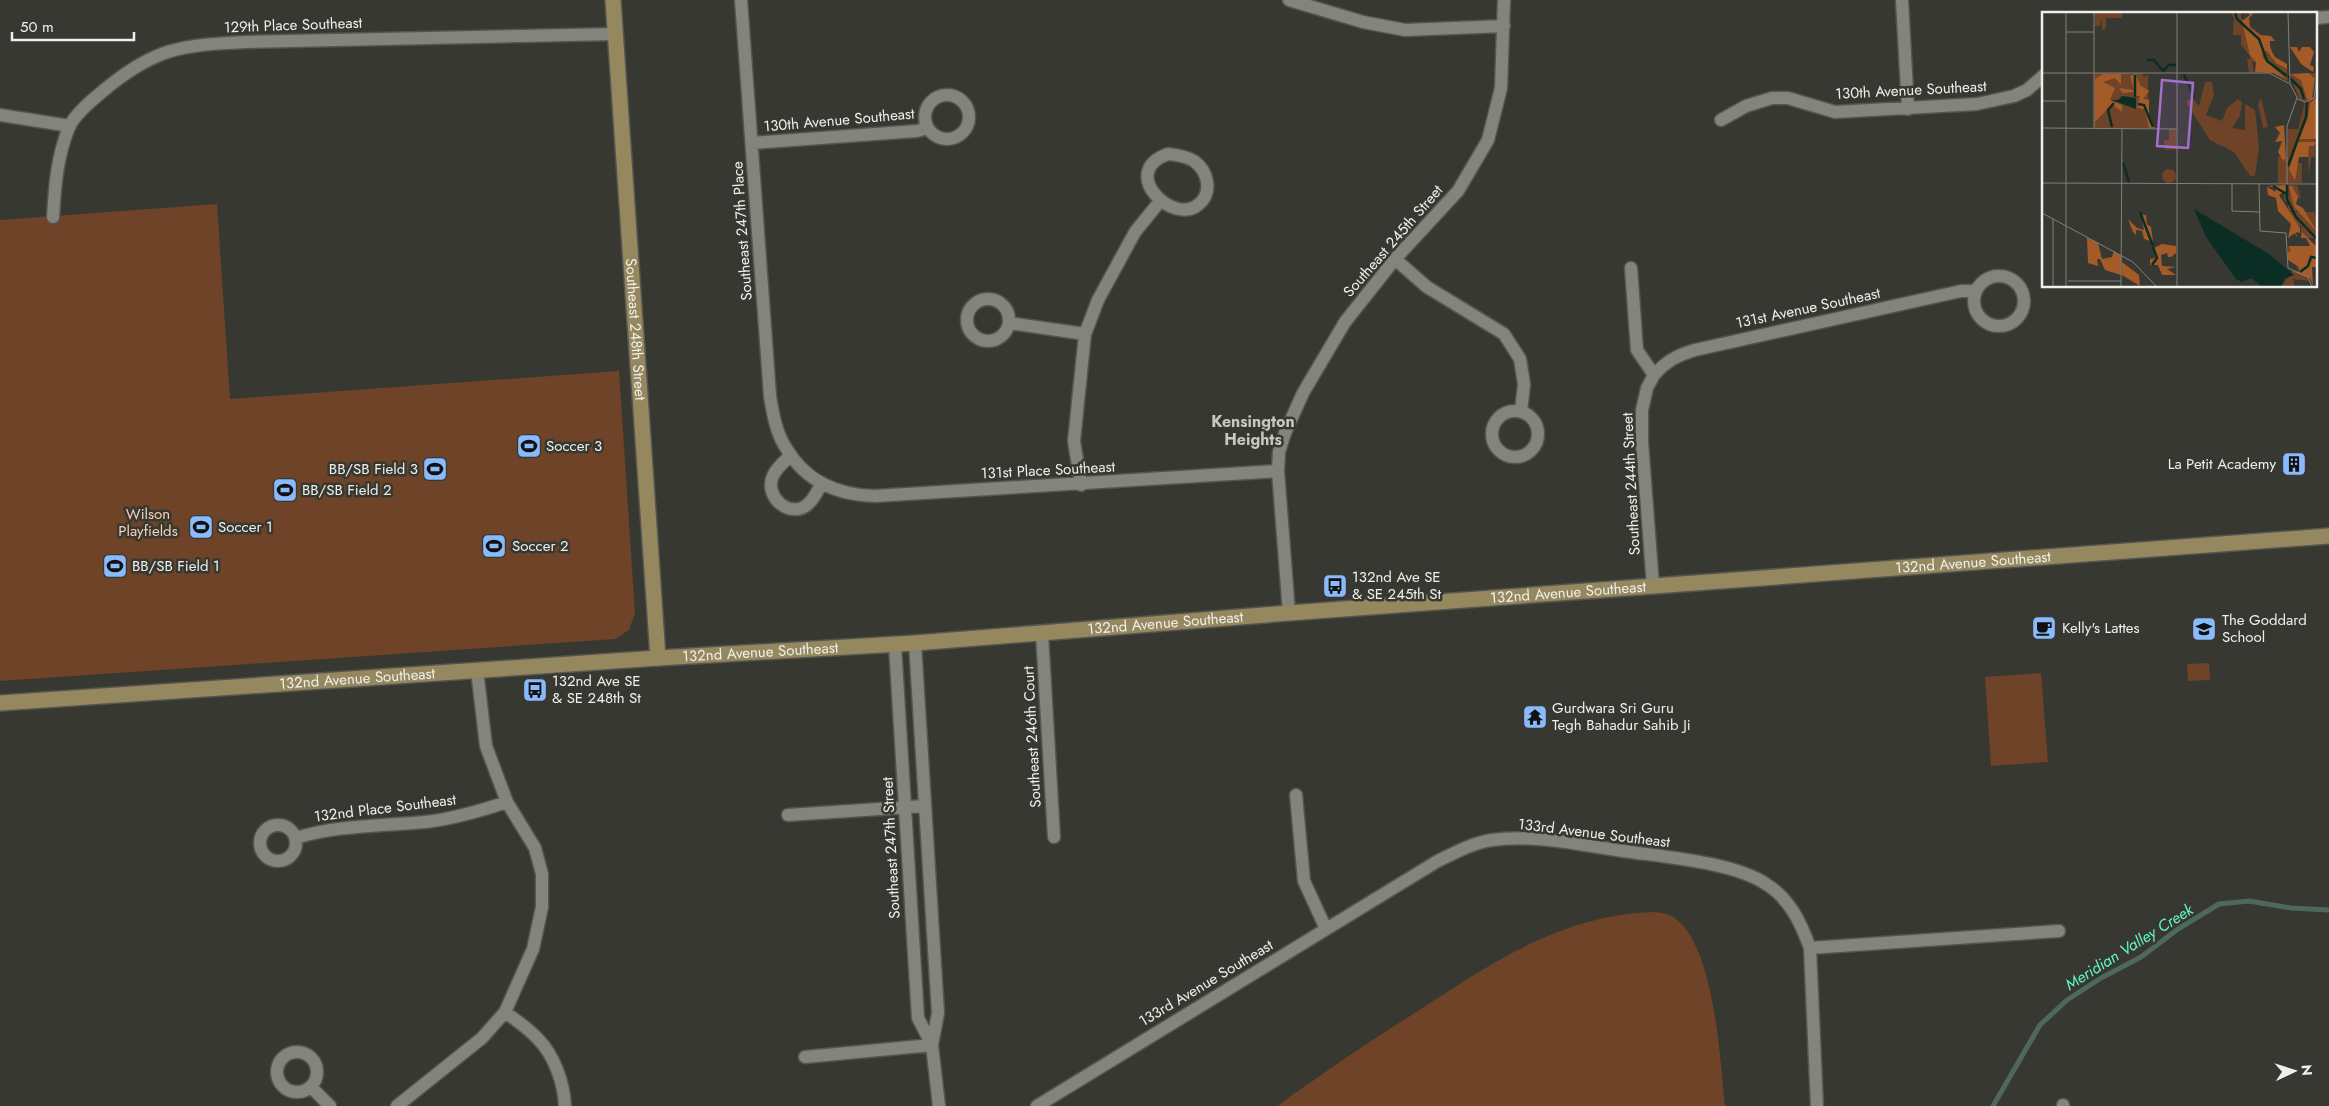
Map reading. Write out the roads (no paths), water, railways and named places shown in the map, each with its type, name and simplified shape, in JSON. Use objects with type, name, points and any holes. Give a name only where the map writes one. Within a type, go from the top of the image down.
[{"type":"main road","name":"Southeast 248th Street","points":[[613,0],[658,658]]},
{"type":"main road","name":"132nd Avenue Southeast","points":[[0,702],[658,658],[895,645],[1289,613],[2329,536]]},
{"type":"street","name":"Southeast 247th Place","points":[[741,0],[770,396],[776,425],[785,448],[802,468]]},
{"type":"street","points":[[1289,0],[1363,22],[1405,30],[1504,26]]},
{"type":"street","name":"Southeast 245th Street","points":[[1289,613],[1278,472],[1279,452],[1285,433],[1303,393],[1345,322],[1395,259],[1458,191],[1488,140],[1501,88],[1504,0]]},
{"type":"street","points":[[1902,0],[1908,109]]},
{"type":"street","points":[[2316,18],[2329,17]]},
{"type":"street","name":"129th Place Southeast","points":[[70,126],[94,98],[123,74],[150,58],[171,50],[209,44],[246,42],[615,34]]},
{"type":"street","name":"130th Avenue Southeast","points":[[1721,120],[1746,106],[1772,98],[1788,98],[1835,112],[1908,109],[1998,101],[2027,90],[2042,77]]},
{"type":"street","points":[[0,115],[70,126],[56,171],[53,217]]},
{"type":"street","name":"130th Avenue Southeast","points":[[752,143],[917,131],[928,128]]},
{"type":"street","points":[[1168,154],[1177,155],[1194,161],[1205,173],[1208,182],[1207,192],[1203,201],[1196,207],[1187,211],[1178,210],[1161,200],[1150,191],[1147,182],[1147,173],[1151,164],[1159,158],[1168,154]]},
{"type":"street","points":[[1081,484],[1074,441],[1085,334],[1098,300],[1126,249],[1136,232],[1161,200]]},
{"type":"street","points":[[1395,259],[1427,287],[1504,334],[1520,359],[1524,384],[1521,412]]},
{"type":"street","points":[[1631,268],[1638,350],[1654,374]]},
{"type":"street","name":"131st Avenue Southeast","points":[[1654,374],[1663,364],[1676,356],[1695,350],[1961,292],[1976,291]]},
{"type":"street","points":[[1009,323],[1085,334]]},
{"type":"street","name":"Southeast 244th Street","points":[[1653,586],[1642,442],[1642,410],[1647,388],[1654,374]]},
{"type":"street","points":[[791,455],[778,468],[771,482],[771,490],[779,504],[794,509],[802,508],[809,504],[822,483]]},
{"type":"street","name":"131st Place Southeast","points":[[802,468],[831,489],[852,495],[874,496],[1278,472]]},
{"type":"street","name":"Southeast 246th Court","points":[[1042,634],[1054,837]]},
{"type":"street","name":"Southeast 247th Street","points":[[915,643],[938,1013],[932,1045],[939,1106]]},
{"type":"street","name":"Southeast 247th Street","points":[[895,645],[918,1018],[932,1045]]},
{"type":"street","points":[[397,1106],[482,1038],[505,1012],[533,949],[542,907],[542,874],[535,848],[507,802],[486,746],[477,670]]},
{"type":"street","points":[[1296,795],[1304,881],[1326,929]]},
{"type":"street","name":"132nd Place Southeast","points":[[296,838],[317,831],[427,821],[464,815],[507,802]]},
{"type":"street","points":[[788,815],[925,806]]},
{"type":"street","name":"133rd Avenue Southeast","points":[[1037,1106],[1454,853],[1490,840],[1527,839],[1691,862],[1748,875],[1766,884],[1782,897],[1795,912],[1810,948]]},
{"type":"street","points":[[1817,1106],[1810,948],[2059,930]]},
{"type":"street","points":[[505,1012],[539,1039],[551,1056],[558,1073],[565,1106]]},
{"type":"street","points":[[805,1057],[932,1045]]},
{"type":"street","points":[[311,1087],[330,1106]]},
{"type":"waterway","name":"Meridian Valley Creek","points":[[1993,1106],[2040,1025],[2067,1000],[2101,978],[2141,957],[2178,929],[2219,904],[2249,901],[2291,908],[2329,910]]},
{"type":"place","name":"Soccer 3","points":[[529,446]]},
{"type":"place","name":"La Petit Academy","points":[[2294,464]]},
{"type":"place","name":"BB/SB Field 3","points":[[435,469]]},
{"type":"place","name":"BB/SB Field 2","points":[[285,490]]},
{"type":"place","name":"Soccer 1","points":[[201,527]]},
{"type":"place","name":"Soccer 2","points":[[494,546]]},
{"type":"place","name":"BB/SB Field 1","points":[[115,566]]},
{"type":"place","name":"132nd Ave SE & SE 245th St","points":[[1335,586]]},
{"type":"place","name":"Kelly's Lattes","points":[[2044,628]]},
{"type":"place","name":"The Goddard School","points":[[2204,629]]},
{"type":"place","name":"132nd Ave SE & SE 248th St","points":[[535,690]]},
{"type":"place","name":"Gurdwara Sri Guru Tegh Bahadur Sahib Ji","points":[[1535,717]]},
{"type":"district","name":"Kensington Heights","points":[[1253,430]]},
{"type":"park label","name":"Wilson Playfields","points":[[148,522]]}]
